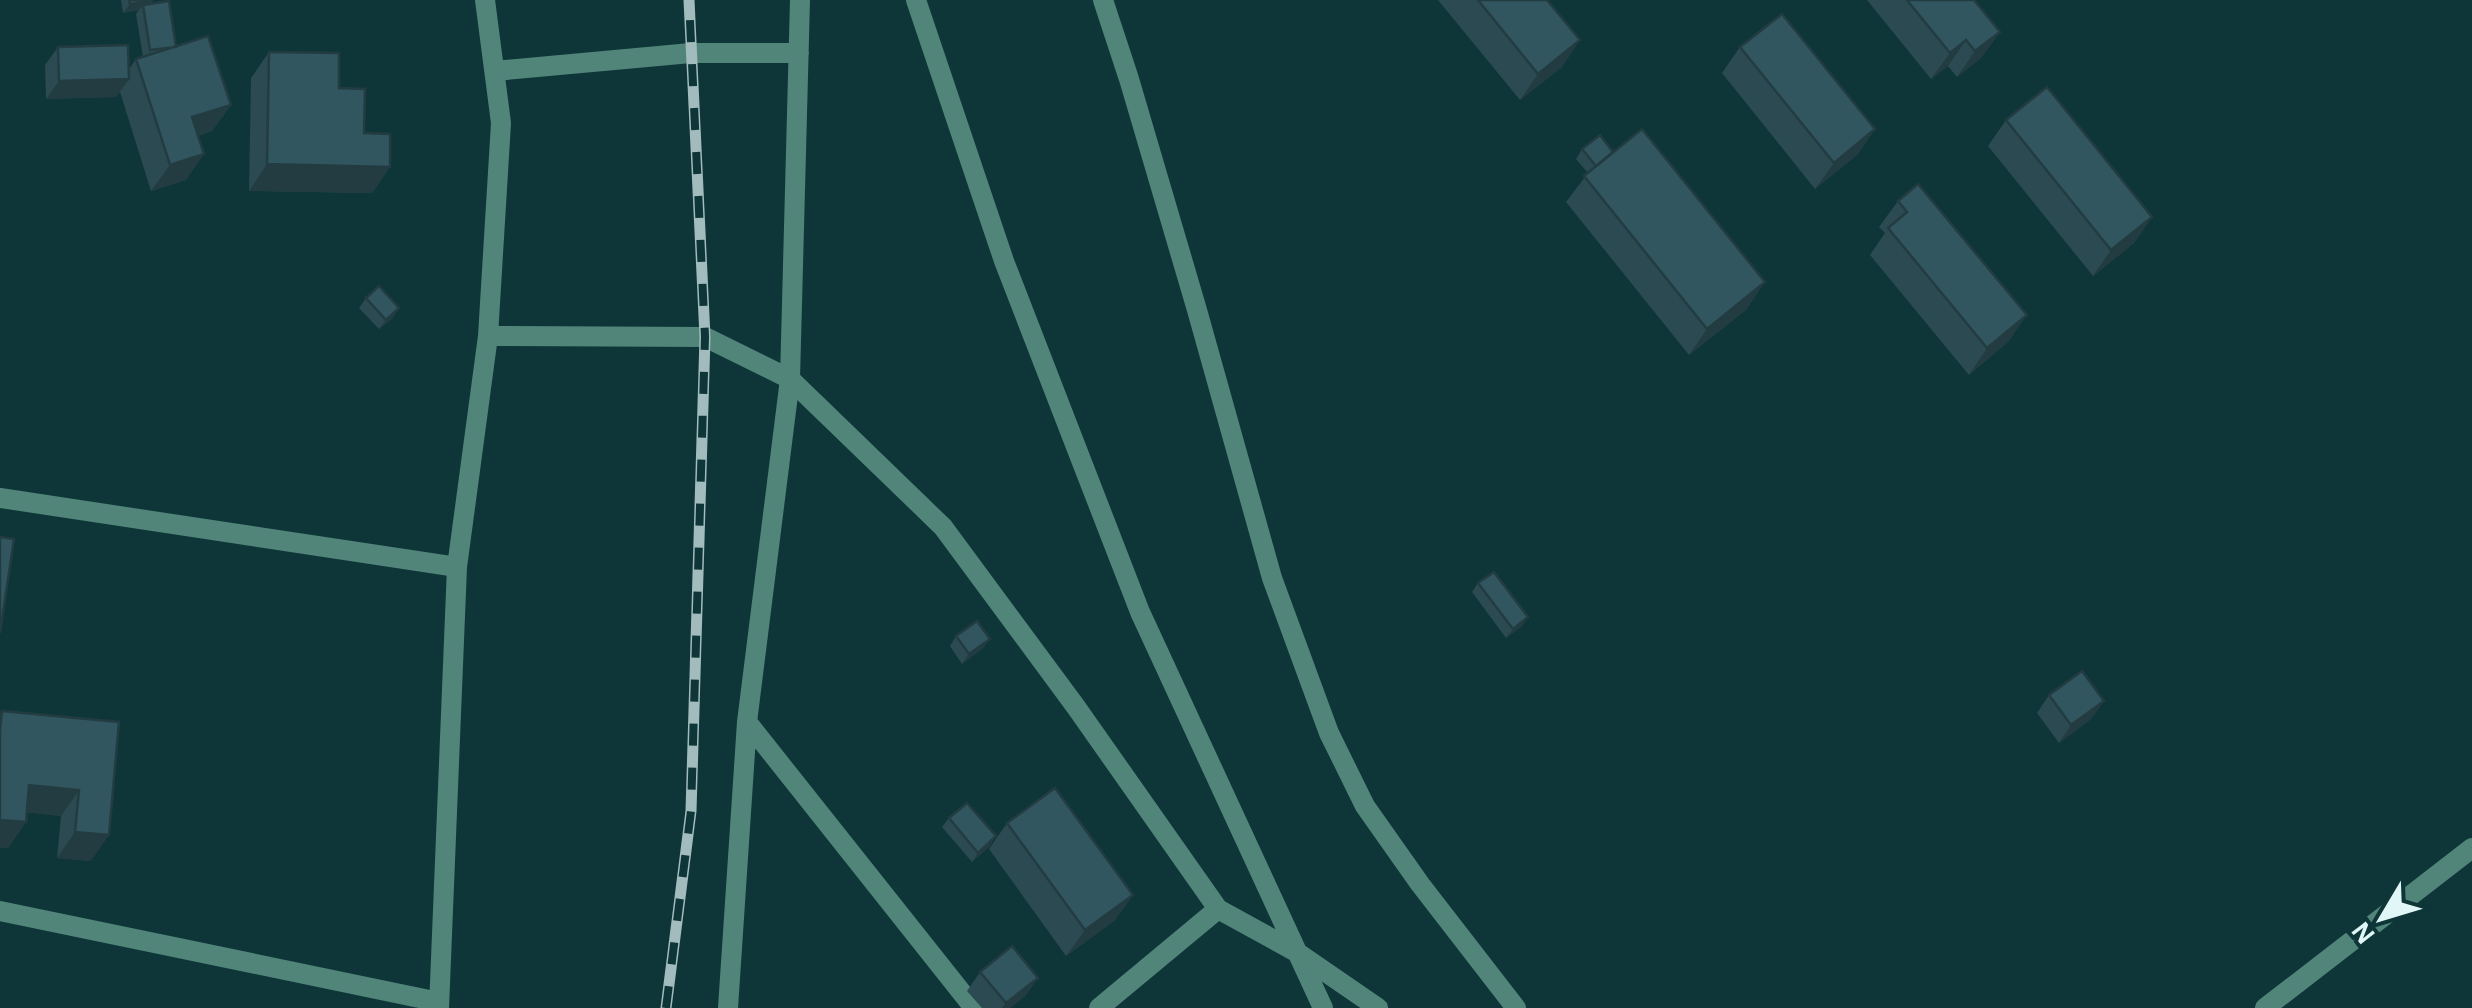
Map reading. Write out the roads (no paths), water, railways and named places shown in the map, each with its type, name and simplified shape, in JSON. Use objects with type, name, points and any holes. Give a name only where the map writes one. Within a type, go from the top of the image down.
[{"type":"street","points":[[0,912],[439,1005],[457,567],[488,336],[502,124],[486,0]]},
{"type":"street","points":[[728,1008],[747,722],[790,378],[800,0]]},
{"type":"street","points":[[916,0],[1004,261],[1140,612],[1323,1008]]},
{"type":"street","points":[[1103,0],[1197,310],[1272,578],[1329,733],[1365,806],[1516,1008]]},
{"type":"street","points":[[494,72],[691,52],[799,53]]},
{"type":"street","points":[[488,336],[705,338],[790,378],[942,527],[1218,909],[1298,953],[1378,1008]]},
{"type":"street","points":[[0,498],[457,567]]},
{"type":"street","points":[[747,722],[974,1008]]},
{"type":"street","points":[[2265,1008],[2472,848]]},
{"type":"street","points":[[1099,1008],[1218,909]]},
{"type":"railway","points":[[666,1008],[691,811],[705,337],[689,0]]}]
